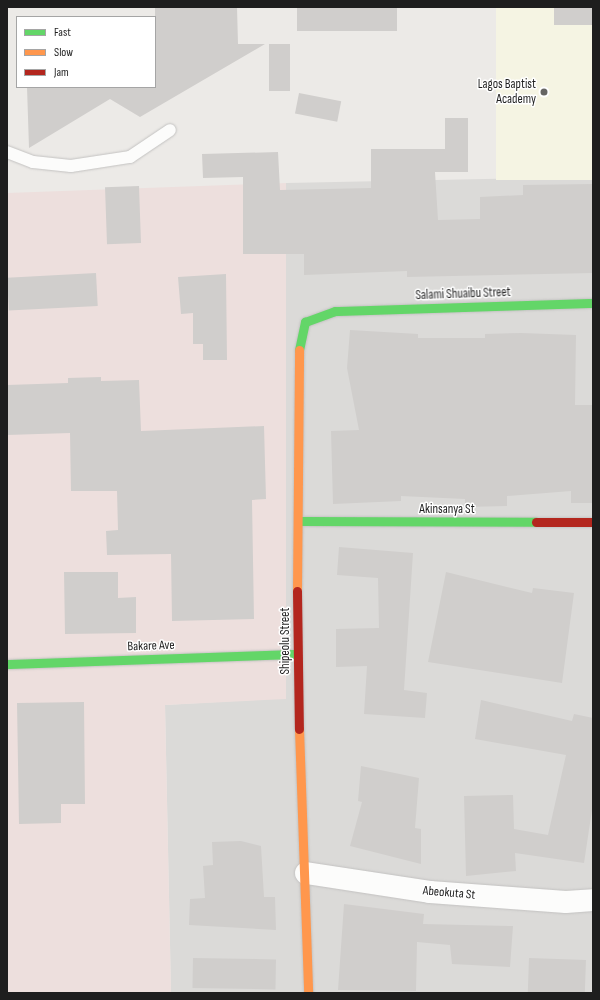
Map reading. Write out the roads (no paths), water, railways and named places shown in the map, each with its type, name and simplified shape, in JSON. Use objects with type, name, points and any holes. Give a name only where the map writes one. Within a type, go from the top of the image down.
[{"type":"street","name":"Salami Shuaibu Street","points":[[335,311],[593,303]]},
{"type":"street","name":"Shipeolu Street","points":[[308,993],[306,873],[296,654],[300,521],[299,349],[305,322],[335,311]]},
{"type":"street","name":"Akinsanya St","points":[[300,521],[593,522]]},
{"type":"street","name":"Bakare Ave","points":[[7,664],[296,654]]},
{"type":"street","name":"Abeokuta St","points":[[306,873],[430,892],[566,902],[593,900]]},
{"type":"lane","points":[[7,152],[33,162],[71,166],[130,157],[170,130]]},
{"type":"place","name":"Lagos Baptist Academy","points":[[544,92]]}]
